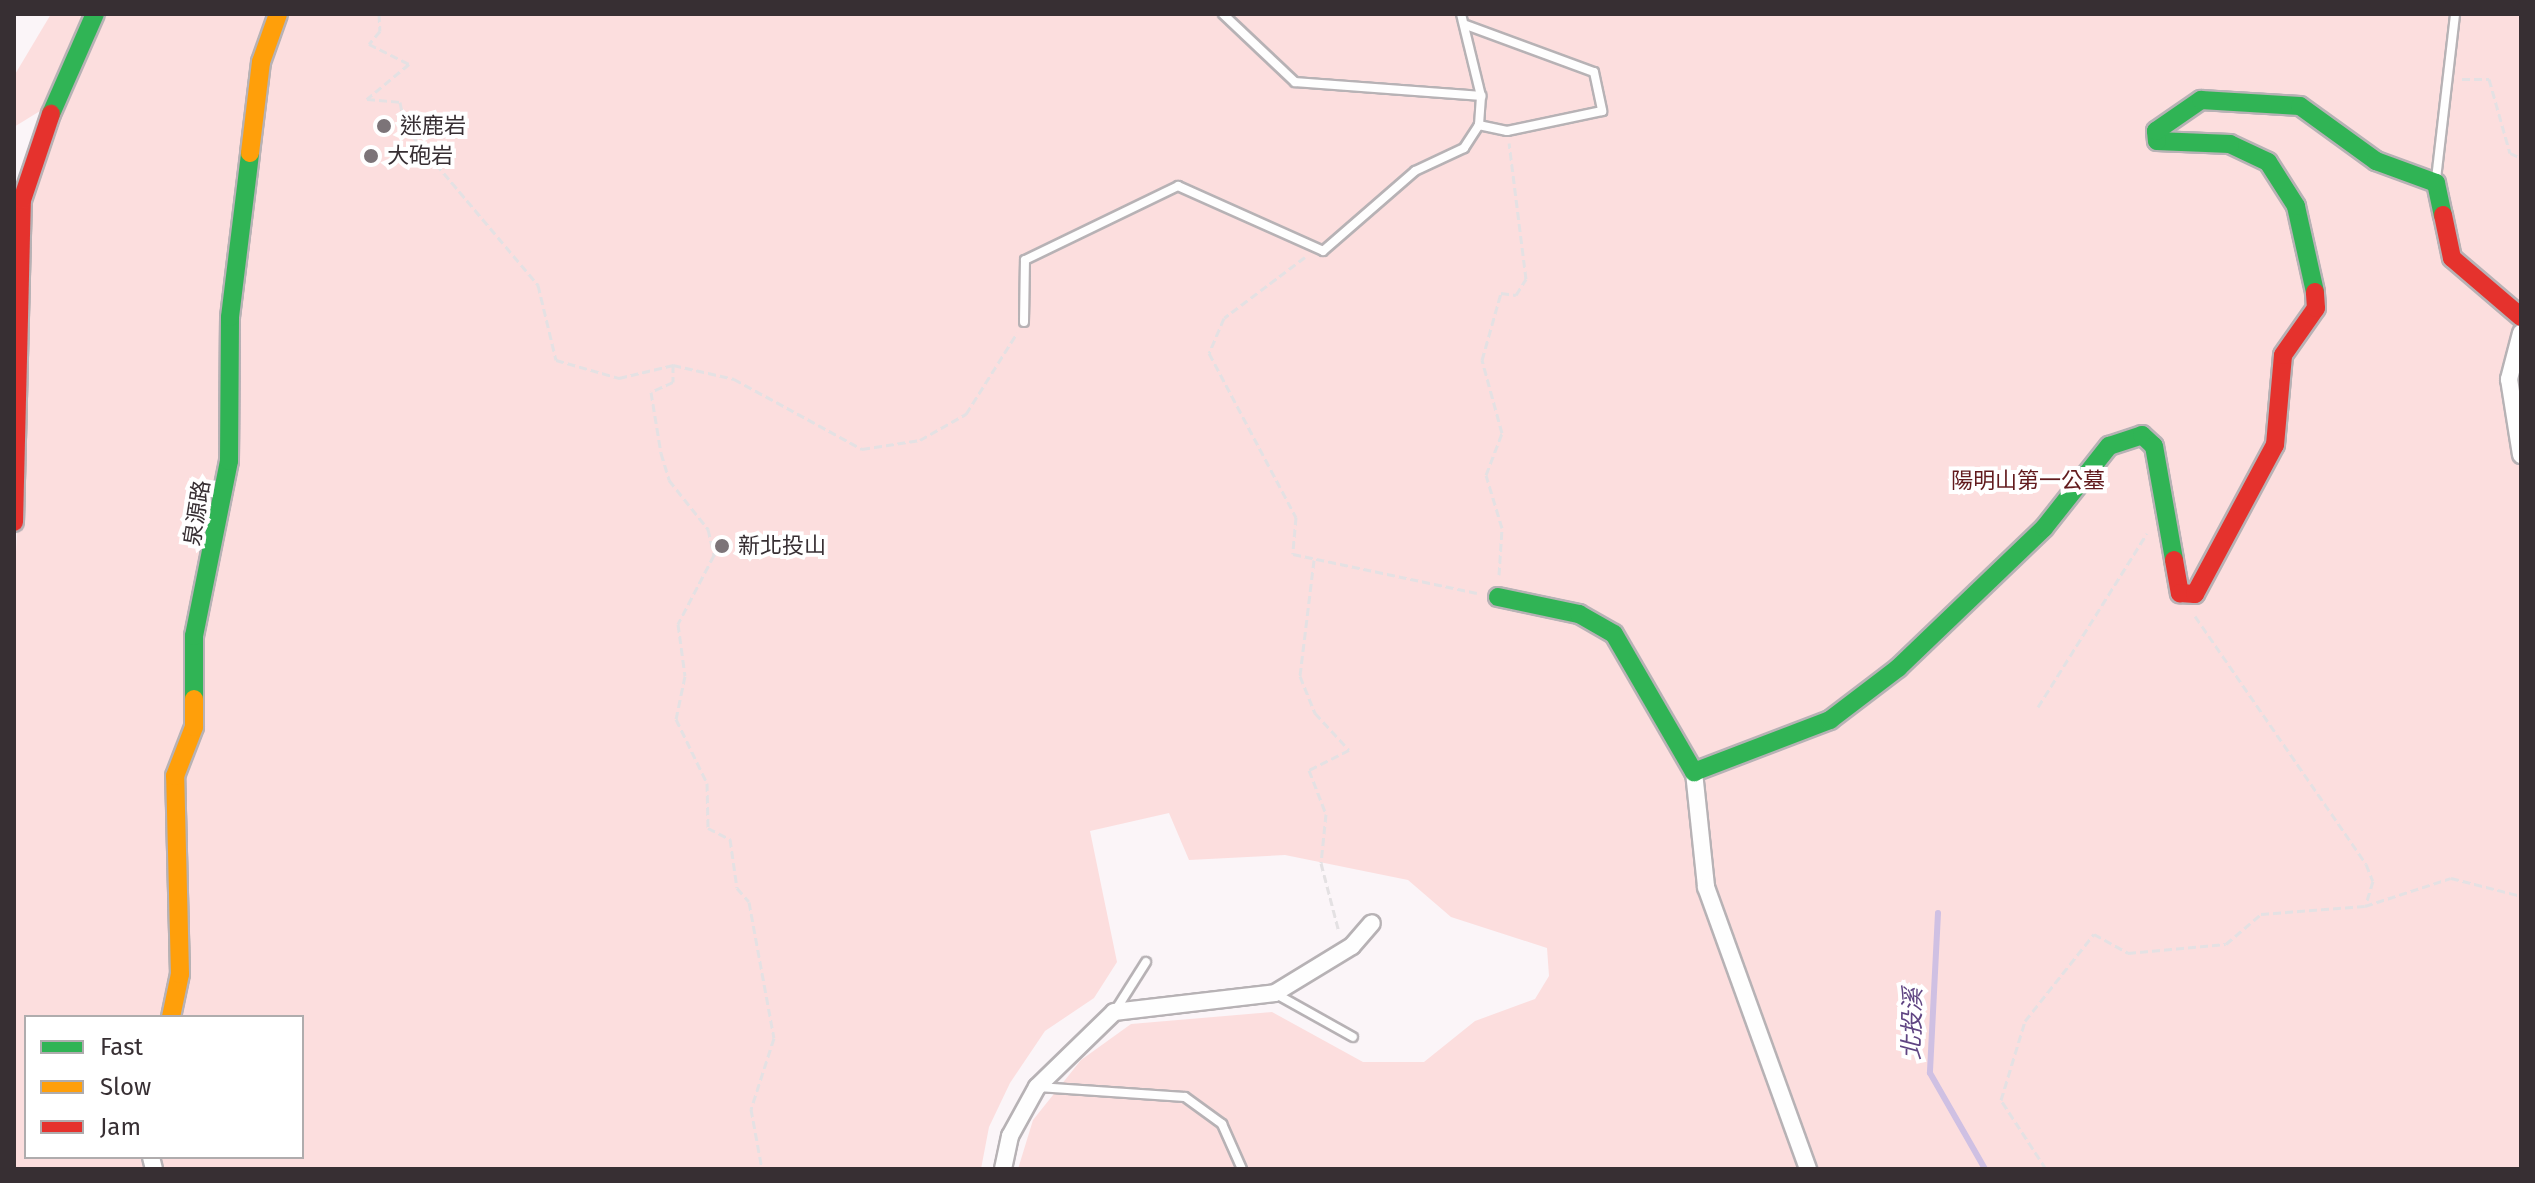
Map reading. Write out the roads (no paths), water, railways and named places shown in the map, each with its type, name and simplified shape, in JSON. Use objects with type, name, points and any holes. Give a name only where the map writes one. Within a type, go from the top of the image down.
[{"type":"street","points":[[14,522],[18,257],[22,200],[42,133],[95,14]]},
{"type":"street","name":"泉源路","points":[[171,1015],[180,974],[175,776],[194,727],[194,636],[229,461],[230,317],[261,62],[278,14]]},
{"type":"street","points":[[1694,772],[1830,720],[1938,635],[2044,528],[2109,446],[2142,435],[2154,446],[2180,593],[2195,594],[2275,445],[2283,355],[2316,308],[2316,284],[2296,206],[2268,162],[2230,144],[2165,146],[2156,131],[2201,100],[2300,106],[2376,161],[2436,183],[2452,258],[2521,317]]},
{"type":"street","points":[[2521,333],[2509,379],[2521,455]]},
{"type":"street","points":[[1498,597],[1579,614],[1614,634],[1694,772],[1706,887],[1808,1169]]},
{"type":"street","points":[[1003,1169],[1010,1136],[1037,1087],[1114,1012],[1275,993],[1342,952],[1372,923]]},
{"type":"lane","points":[[1223,14],[1295,82],[1481,96]]},
{"type":"lane","points":[[1024,322],[1025,260],[1178,186],[1312,249],[1323,251],[1415,171],[1447,161],[1479,125],[1481,96],[1461,14]]},
{"type":"lane","points":[[2436,183],[2455,14]]},
{"type":"lane","points":[[1466,25],[1594,72],[1602,111],[1507,131],[1479,125]]},
{"type":"lane","points":[[1114,1012],[1146,962]]},
{"type":"lane","points":[[1275,993],[1353,1037]]},
{"type":"lane","points":[[1037,1087],[1185,1097],[1222,1124],[1242,1169]]},
{"type":"waterway","name":"北投溪","points":[[1938,913],[1930,1073],[1985,1169]]},
{"type":"place","name":"迷鹿岩","points":[[384,126]]},
{"type":"place","name":"大砲岩","points":[[371,156]]},
{"type":"place","name":"新北投山","points":[[722,546]]},
{"type":"park label","name":"陽明山第一公墓","points":[[2028,481]]}]
